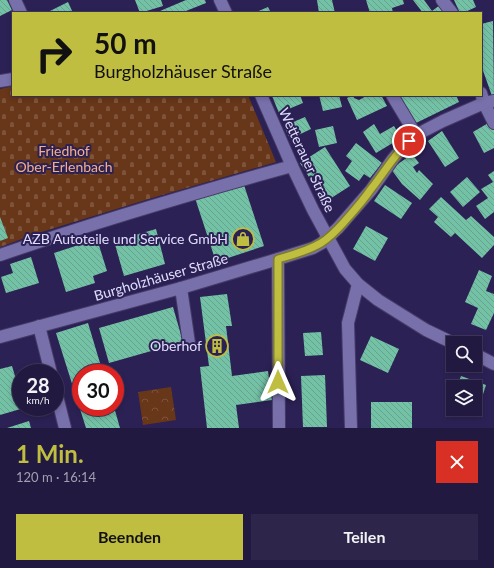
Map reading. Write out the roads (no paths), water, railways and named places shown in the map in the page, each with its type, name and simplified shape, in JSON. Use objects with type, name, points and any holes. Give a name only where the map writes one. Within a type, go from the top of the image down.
[{"type":"street","points":[[15,0],[21,12]]},
{"type":"street","points":[[220,0],[226,12]]},
{"type":"street","points":[[442,0],[451,12]]},
{"type":"street","points":[[0,81],[12,79]]},
{"type":"street","name":"Wetterauer Straße","points":[[261,96],[313,210],[345,269],[358,284],[378,300],[426,330],[446,340]]},
{"type":"street","points":[[393,96],[416,135]]},
{"type":"street","points":[[486,99],[494,122]]},
{"type":"street","name":"Burgholzhäuser Straße","points":[[0,337],[181,288],[313,248],[338,228],[371,190],[403,147],[416,135],[486,99]]},
{"type":"street","points":[[0,255],[195,193],[292,166]]},
{"type":"street","points":[[278,259],[279,428]]},
{"type":"street","points":[[351,428],[348,323],[358,284]]},
{"type":"street","points":[[181,288],[189,343]]},
{"type":"street","points":[[39,326],[49,364]]},
{"type":"street","points":[[482,358],[494,364]]},
{"type":"street","points":[[62,416],[65,428]]},
{"type":"place","name":"AZB Autoteile und Service GmbH","points":[[243,239]]},
{"type":"place","name":"Oberhof","points":[[217,346]]},
{"type":"park label","name":"Friedhof Ober-Erlenbach","points":[[64,160]]}]
